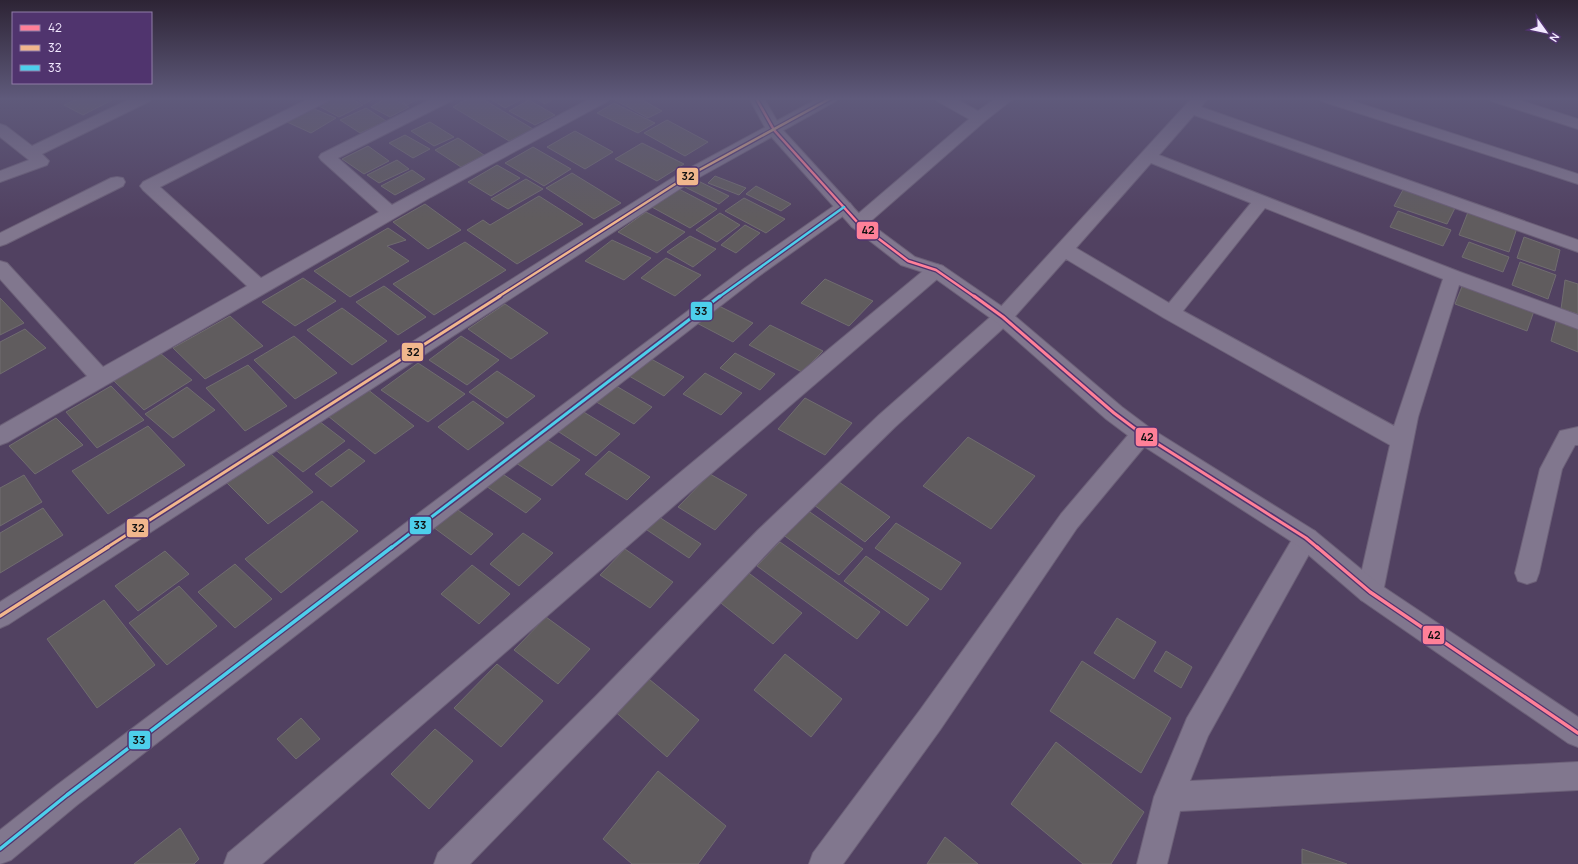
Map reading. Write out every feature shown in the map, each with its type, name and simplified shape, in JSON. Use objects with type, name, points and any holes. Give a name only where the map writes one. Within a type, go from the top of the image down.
[{"type":"street","points":[[0,177],[41,161],[11,138]]},
{"type":"street","points":[[30,153],[61,138]]},
{"type":"street","points":[[243,138],[149,186],[260,288]]},
{"type":"street","points":[[365,138],[327,157],[391,213]]},
{"type":"street","points":[[0,436],[391,213],[529,138]]},
{"type":"street","points":[[0,616],[683,179],[759,138]]},
{"type":"street","points":[[782,138],[851,215],[908,261],[936,270],[1003,317],[1114,413],[1142,434],[1306,538],[1370,592],[1578,733]]},
{"type":"street","points":[[0,849],[67,795],[752,272],[851,215],[953,138]]},
{"type":"street","points":[[449,864],[605,706],[767,536],[887,421],[1003,317],[1164,138]]},
{"type":"street","points":[[1288,138],[1578,246]]},
{"type":"street","points":[[1453,138],[1578,178]]},
{"type":"street","points":[[1148,156],[1453,276],[1578,322]]},
{"type":"street","points":[[0,240],[117,182]]},
{"type":"street","points":[[1171,313],[1262,201]]},
{"type":"street","points":[[1064,249],[1171,313],[1402,441]]},
{"type":"street","points":[[0,267],[101,378]]},
{"type":"street","points":[[239,864],[678,488],[936,270]]},
{"type":"street","points":[[1370,592],[1407,417],[1453,276]]},
{"type":"street","points":[[824,864],[930,720],[1069,521],[1142,434]]},
{"type":"street","points":[[1527,573],[1551,469],[1568,438],[1578,436]]},
{"type":"street","points":[[1152,864],[1169,797],[1197,728],[1306,538]]},
{"type":"street","points":[[1169,797],[1578,776]]},
{"type":"building","points":[[398,138],[411,138],[430,149],[413,158],[389,143]]},
{"type":"building","points":[[422,138],[451,138],[434,146]]},
{"type":"building","points":[[458,138],[484,155],[461,167],[435,150]]},
{"type":"building","points":[[505,138],[514,138],[509,141]]},
{"type":"building","points":[[562,138],[588,138],[613,152],[585,169],[547,147]]},
{"type":"building","points":[[653,138],[701,138],[708,142],[685,156]]},
{"type":"building","points":[[642,143],[684,164],[657,181],[615,159]]},
{"type":"building","points":[[368,146],[389,161],[364,174],[342,159]]},
{"type":"building","points":[[533,147],[571,169],[544,186],[505,163]]},
{"type":"building","points":[[397,160],[409,169],[379,183],[367,175]]},
{"type":"building","points":[[497,165],[520,178],[491,196],[468,182]]},
{"type":"building","points":[[412,170],[425,179],[395,195],[381,186]]},
{"type":"building","points":[[572,173],[621,203],[594,219],[546,188]]},
{"type":"building","points":[[715,176],[746,188],[739,195],[708,183]]},
{"type":"building","points":[[692,178],[729,196],[719,204],[681,185]]},
{"type":"building","points":[[526,179],[543,189],[508,209],[491,199]]},
{"type":"building","points":[[756,186],[791,204],[781,211],[746,194]]},
{"type":"building","points":[[677,188],[717,209],[690,228],[650,206]]},
{"type":"building","points":[[1404,188],[1456,206],[1447,224],[1394,206]]},
{"type":"building","points":[[539,196],[583,224],[517,264],[467,230],[483,220],[490,225]]},
{"type":"building","points":[[744,198],[785,219],[766,233],[725,211]]},
{"type":"building","points":[[425,204],[461,230],[428,249],[393,222]]},
{"type":"building","points":[[1398,211],[1451,230],[1443,246],[1390,227]]},
{"type":"building","points":[[646,212],[685,232],[657,253],[618,232]]},
{"type":"building","points":[[1468,212],[1517,228],[1509,252],[1459,235]]},
{"type":"building","points":[[720,213],[740,225],[717,242],[696,230]]},
{"type":"building","points":[[745,225],[760,233],[736,253],[721,245]]},
{"type":"building","points":[[388,228],[406,240],[387,246],[409,261],[350,297],[314,271]]},
{"type":"building","points":[[690,236],[716,249],[693,267],[667,252]]},
{"type":"building","points":[[1524,237],[1560,250],[1555,271],[1517,258]]},
{"type":"building","points":[[612,240],[651,258],[624,280],[585,261]]},
{"type":"building","points":[[465,242],[506,270],[434,315],[393,284]]},
{"type":"building","points":[[1469,242],[1509,257],[1503,272],[1462,257]]},
{"type":"building","points":[[666,258],[701,275],[675,296],[641,278]]},
{"type":"building","points":[[1520,262],[1556,275],[1548,299],[1512,285]]},
{"type":"building","points":[[303,278],[336,301],[295,326],[262,302]]},
{"type":"building","points":[[825,279],[873,301],[849,326],[801,303]]},
{"type":"building","points":[[1465,279],[1536,305],[1527,331],[1455,304]]},
{"type":"building","points":[[1565,280],[1578,284],[1578,314],[1561,309]]},
{"type":"building","points":[[384,286],[426,317],[398,335],[356,302]]},
{"type":"building","points":[[0,298],[24,323],[0,335]]},
{"type":"building","points":[[711,302],[753,323],[733,342],[691,320]]},
{"type":"building","points":[[505,304],[548,333],[511,359],[468,329]]},
{"type":"building","points":[[342,308],[387,341],[352,365],[307,330]]},
{"type":"building","points":[[230,316],[263,346],[205,379],[173,348]]},
{"type":"building","points":[[1557,318],[1578,325],[1578,352],[1551,341]]},
{"type":"building","points":[[770,325],[823,351],[802,372],[749,345]]},
{"type":"building","points":[[25,329],[46,348],[0,374],[0,342]]},
{"type":"building","points":[[294,336],[337,373],[295,399],[254,360]]},
{"type":"building","points":[[461,336],[499,360],[467,385],[429,360]]},
{"type":"building","points":[[160,353],[192,380],[144,410],[113,380]]},
{"type":"building","points":[[735,353],[775,374],[760,390],[720,368]]},
{"type":"building","points":[[642,354],[684,377],[664,396],[622,372]]},
{"type":"building","points":[[418,363],[465,394],[428,422],[381,390]]},
{"type":"building","points":[[248,365],[287,406],[245,431],[206,388]]},
{"type":"building","points":[[497,371],[535,396],[507,418],[469,392]]},
{"type":"building","points":[[705,373],[742,393],[721,415],[683,394]]},
{"type":"building","points":[[611,383],[652,407],[634,424],[593,400]]},
{"type":"building","points":[[111,386],[144,420],[97,448],[66,412]]},
{"type":"building","points":[[187,387],[215,410],[173,438],[145,414]]},
{"type":"building","points":[[367,389],[414,426],[375,454],[328,416]]},
{"type":"building","points":[[805,398],[852,423],[825,455],[778,429]]},
{"type":"building","points":[[473,401],[504,423],[468,450],[438,427]]},
{"type":"building","points":[[582,411],[620,434],[596,456],[559,432]]},
{"type":"building","points":[[56,418],[83,445],[35,474],[9,446]]},
{"type":"building","points":[[315,418],[345,441],[303,472],[273,448]]},
{"type":"building","points":[[148,426],[185,465],[108,514],[72,471]]},
{"type":"building","points":[[968,437],[1035,476],[991,529],[923,486]]},
{"type":"building","points":[[544,438],[580,460],[552,486],[516,463]]},
{"type":"building","points":[[349,449],[365,461],[331,487],[315,474]]},
{"type":"building","points":[[609,451],[650,477],[627,500],[585,474]]},
{"type":"building","points":[[271,454],[313,492],[268,524],[227,483]]},
{"type":"building","points":[[498,471],[541,499],[526,513],[483,484]]},
{"type":"building","points":[[710,474],[747,495],[715,530],[678,507]]},
{"type":"building","points":[[24,475],[42,502],[0,526],[0,488]]},
{"type":"building","points":[[839,482],[890,517],[865,542],[814,505]]},
{"type":"building","points":[[322,501],[358,531],[281,593],[245,559]]},
{"type":"building","points":[[43,508],[63,535],[0,573],[0,533]]},
{"type":"building","points":[[455,508],[493,534],[471,555],[433,527]]},
{"type":"building","points":[[807,510],[863,549],[839,575],[782,534]]},
{"type":"building","points":[[659,517],[701,544],[689,558],[647,530]]},
{"type":"building","points":[[896,523],[961,563],[941,590],[875,548]]},
{"type":"building","points":[[523,533],[553,553],[519,586],[490,564]]},
{"type":"building","points":[[780,542],[880,612],[857,639],[757,566]]},
{"type":"building","points":[[625,549],[673,582],[650,608],[600,575]]},
{"type":"building","points":[[165,551],[189,574],[138,611],[115,586]]},
{"type":"building","points":[[866,556],[929,599],[907,626],[844,581]]},
{"type":"building","points":[[235,564],[272,599],[235,628],[198,592]]},
{"type":"building","points":[[472,565],[510,594],[479,624],[441,594]]},
{"type":"building","points":[[746,571],[802,613],[773,644],[717,600]]},
{"type":"building","points":[[179,586],[217,626],[167,665],[129,623]]},
{"type":"building","points":[[104,600],[155,665],[97,708],[47,639]]},
{"type":"building","points":[[546,617],[590,649],[558,684],[514,650]]},
{"type":"building","points":[[1117,618],[1156,642],[1134,679],[1094,653]]},
{"type":"building","points":[[1166,651],[1192,667],[1181,688],[1154,671]]},
{"type":"building","points":[[785,654],[842,699],[811,737],[754,690]]},
{"type":"building","points":[[1082,661],[1171,718],[1141,773],[1050,711]]},
{"type":"building","points":[[497,664],[543,701],[501,747],[454,708]]},
{"type":"building","points":[[644,675],[699,720],[667,757],[612,709]]},
{"type":"building","points":[[301,718],[320,739],[296,759],[277,739]]},
{"type":"building","points":[[435,729],[473,761],[429,809],[391,774]]},
{"type":"building","points":[[1056,742],[1144,812],[1111,864],[1083,864],[1011,804]]},
{"type":"building","points":[[658,771],[726,826],[698,864],[632,864],[603,839]]},
{"type":"building","points":[[180,828],[199,859],[194,864],[134,864]]},
{"type":"building","points":[[945,837],[978,864],[927,864]]},
{"type":"building","points":[[1302,849],[1347,864],[1302,864]]},
{"type":"transit line","name":"32","points":[[0,616],[683,179],[757,138]]},
{"type":"transit line","name":"42","points":[[781,138],[858,223],[908,261],[936,270],[1003,317],[1114,413],[1142,434],[1306,538],[1370,592],[1578,733]]},
{"type":"transit line","name":"33","points":[[0,849],[67,795],[752,272],[844,207]]}]
